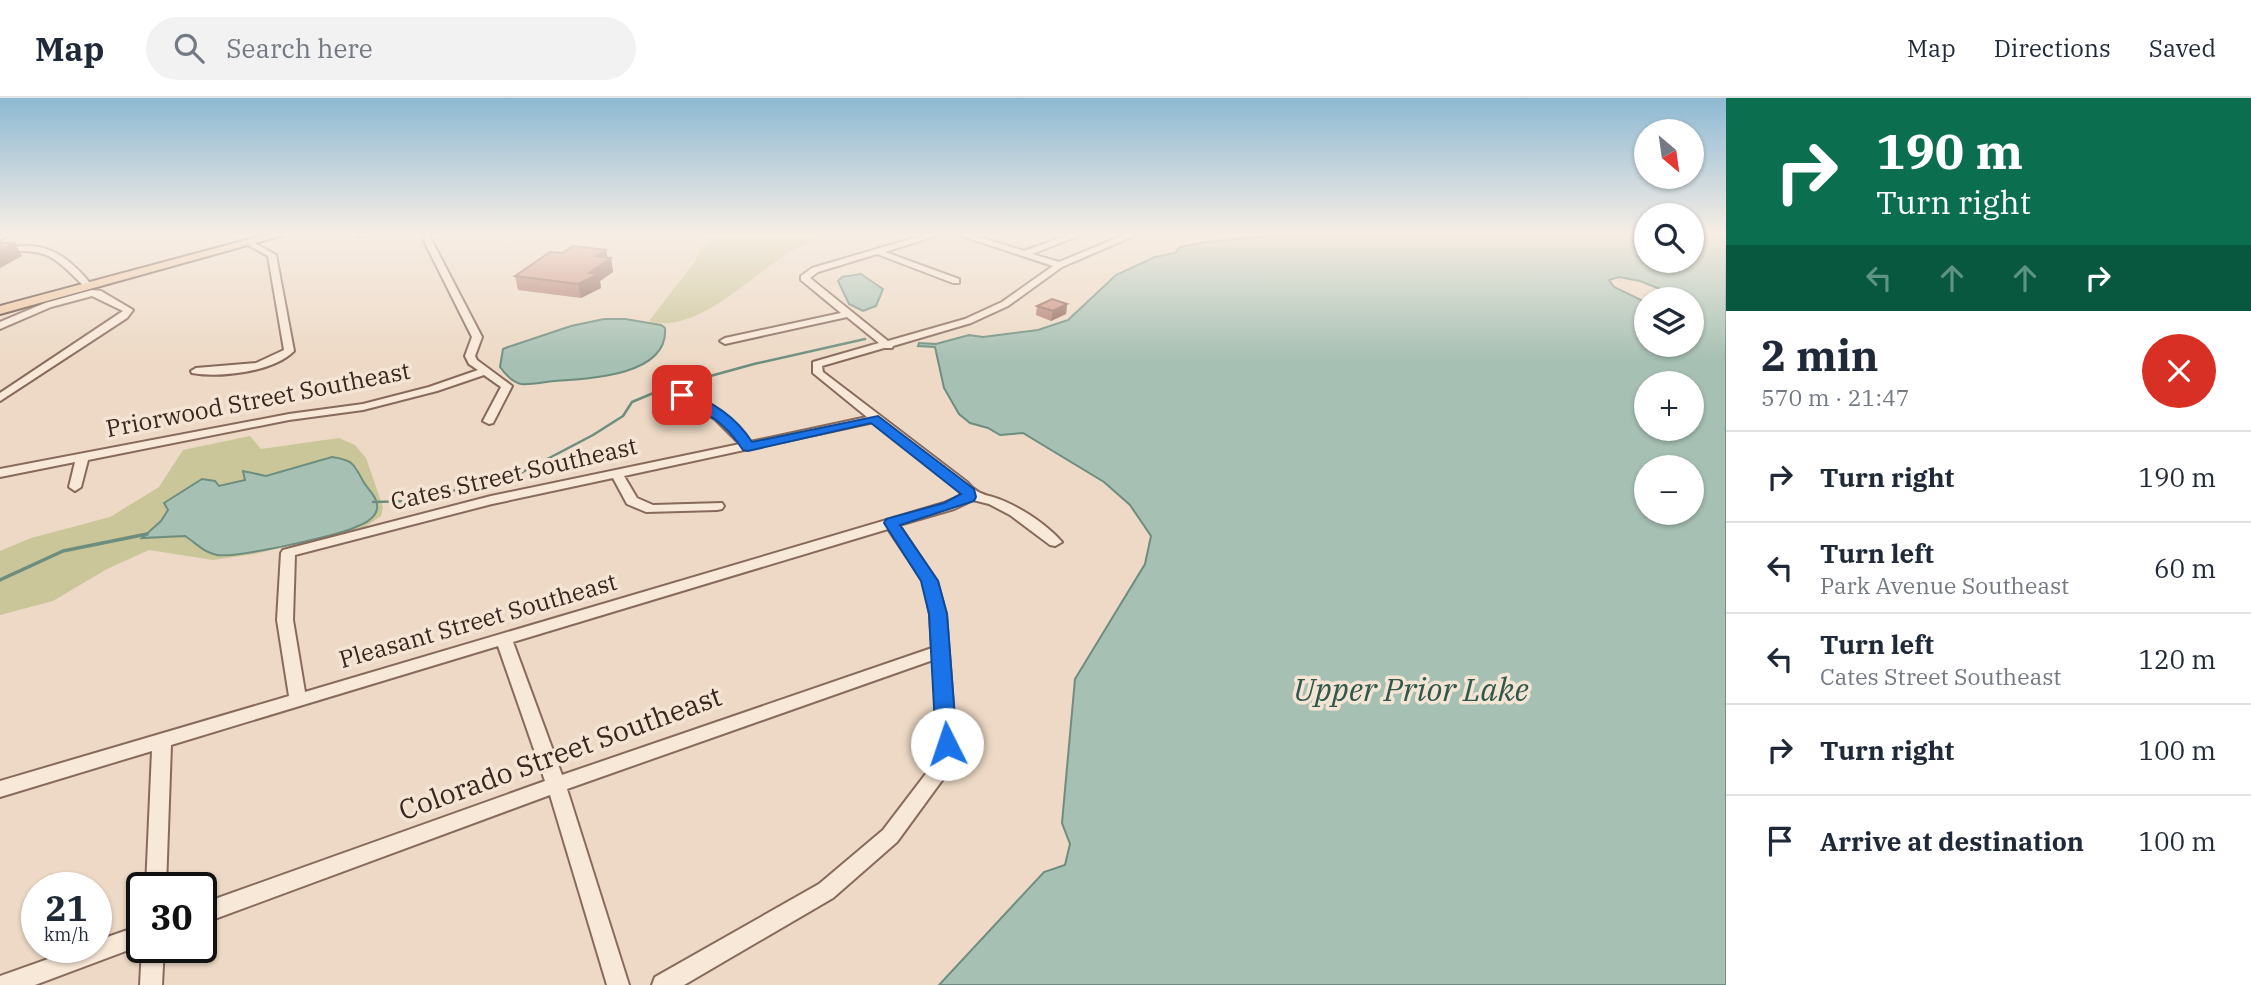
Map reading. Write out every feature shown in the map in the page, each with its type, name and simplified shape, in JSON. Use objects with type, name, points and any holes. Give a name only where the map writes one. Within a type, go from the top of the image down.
[{"type":"main road","points":[[0,308],[112,276]]},
{"type":"main road","points":[[0,308],[122,276]]},
{"type":"street","points":[[79,276],[86,283]]},
{"type":"street","points":[[196,371],[266,363],[282,358],[289,351],[276,276]]},
{"type":"street","points":[[446,276],[477,337],[470,356],[483,372],[507,386],[489,421]]},
{"type":"street","points":[[807,276],[804,278],[888,346]]},
{"type":"street","points":[[944,276],[956,281]]},
{"type":"street","points":[[1043,276],[1005,304],[968,321],[888,346],[817,364],[818,373],[962,485],[969,496],[987,498],[1008,506],[1055,542]]},
{"type":"street","points":[[0,326],[48,305],[92,292],[128,310],[124,316],[13,392],[0,398]]},
{"type":"street","points":[[725,341],[849,314]]},
{"type":"street","name":"Priorwood Street Southeast","points":[[0,472],[289,417],[363,407],[433,389],[483,372]]},
{"type":"street","points":[[682,395],[722,416],[737,430],[748,447]]},
{"type":"street","name":"Cates Street Southeast","points":[[298,699],[285,620],[288,553],[491,500],[874,419]]},
{"type":"street","name":"Priorwood Street Southeast","points":[[75,487],[82,457]]},
{"type":"street","points":[[616,472],[632,501],[651,509],[716,506]]},
{"type":"street","name":"Pleasant Street Southeast","points":[[0,789],[505,640],[891,523],[969,496]]},
{"type":"street","points":[[663,985],[826,891],[890,836],[936,774],[947,744],[938,614],[930,581],[891,523]]},
{"type":"street","points":[[505,640],[556,785],[618,985]]},
{"type":"street","name":"Colorado Street Southeast","points":[[217,908],[556,785],[939,652]]},
{"type":"street","points":[[157,872],[162,740]]},
{"type":"street","points":[[6,985],[126,941]]},
{"type":"street","points":[[150,985],[152,963]]},
{"type":"shaded area","points":[[683,276],[755,276],[705,311],[686,319],[667,323],[649,321]]},
{"type":"shaded area","points":[[250,436],[261,449],[339,438],[355,445],[366,458],[383,507],[381,516],[365,527],[255,554],[213,560],[149,550],[107,569],[53,601],[0,615],[0,551],[31,538],[110,517],[159,487],[183,450]],"holes":[[[332,457],[357,467],[361,478],[376,499],[254,551],[218,555],[204,550],[185,536],[143,537],[161,521],[168,510],[164,504],[202,479],[215,481],[219,487],[246,479],[243,472],[266,476]]]},
{"type":"water","points":[[865,276],[883,289],[876,306],[863,311],[849,304],[838,281],[842,277]]},
{"type":"water","name":"Upper Prior Lake","points":[[1115,276],[1726,276],[1726,985],[939,985],[1044,872],[1065,865],[1070,844],[1062,823],[1075,679],[1145,564],[1151,536],[1130,505],[1104,482],[1023,433],[1000,435],[970,423],[959,414],[944,388],[935,347],[918,346],[919,343],[936,344],[969,335],[983,337],[1038,330],[1068,320]]},
{"type":"water","points":[[604,319],[625,319],[661,325],[665,328],[663,344],[654,356],[640,365],[623,372],[586,379],[521,384],[512,380],[500,367],[503,349],[571,326]]},
{"type":"water","points":[[332,457],[352,464],[376,501],[377,509],[374,515],[361,525],[310,540],[228,555],[208,552],[185,536],[142,538],[161,521],[168,510],[164,503],[202,479],[215,481],[219,486],[245,480],[243,471],[266,476]]},
{"type":"building","points":[[518,276],[594,276],[578,284]]},
{"type":"building","points":[[1052,299],[1067,304],[1053,311],[1037,306]]},
{"type":"waterway","points":[[373,502],[410,501],[515,476],[593,435],[623,416],[632,402],[663,389],[754,364],[865,339]]},
{"type":"waterway","points":[[0,580],[63,551],[147,534]]},
{"type":"route","points":[[682,395],[722,416],[737,430],[748,447],[874,419],[968,492],[969,497],[949,506],[891,523],[930,581],[938,614],[947,744]]}]
